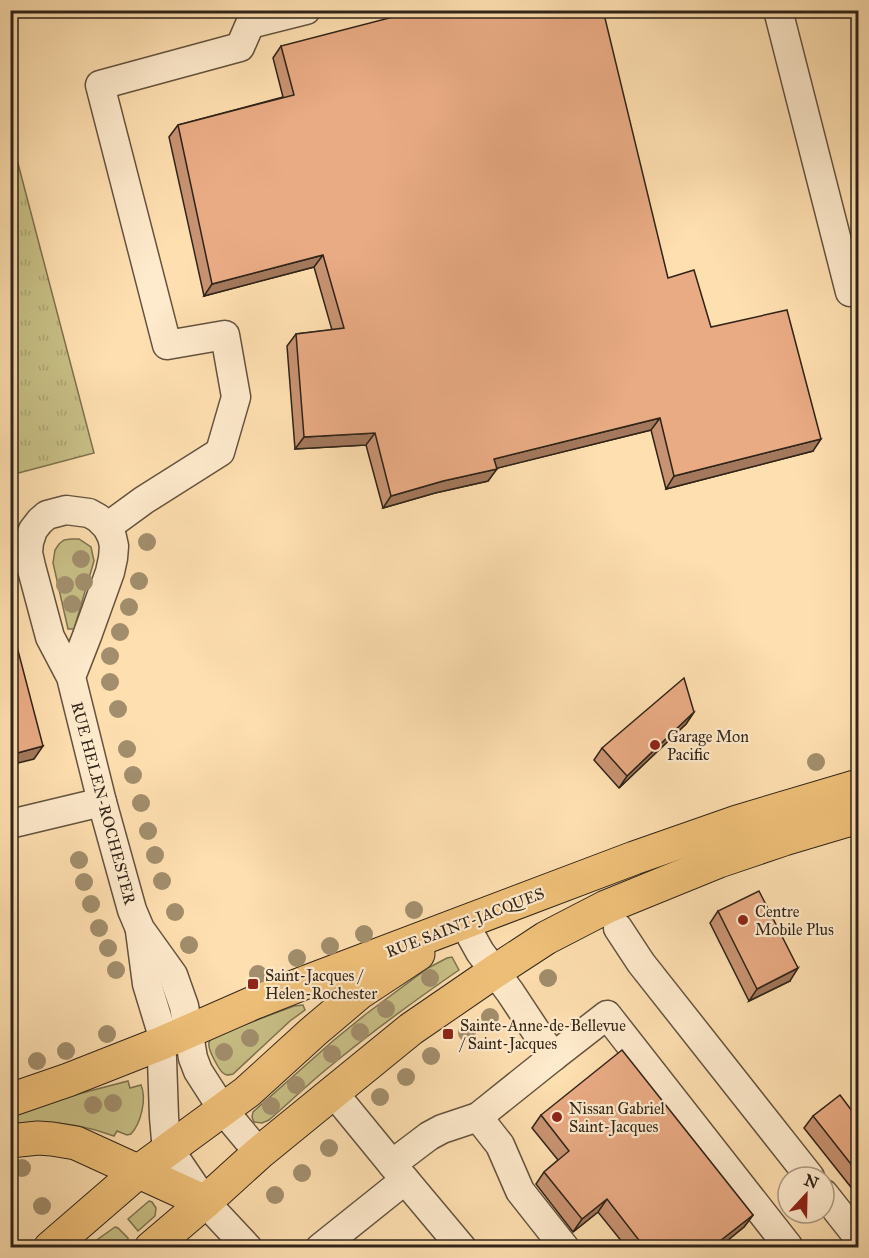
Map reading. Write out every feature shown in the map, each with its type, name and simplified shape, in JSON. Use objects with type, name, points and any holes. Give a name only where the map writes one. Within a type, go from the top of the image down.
[{"type":"main road","name":"RUE SAINT-JACQUES","points":[[10,1100],[68,1080],[309,981],[634,858],[709,832],[858,786]]},
{"type":"main road","points":[[151,1248],[259,1153],[411,1029],[494,972],[563,929],[626,898],[745,851],[858,818]]},
{"type":"main road","points":[[51,1248],[139,1171],[247,1092],[359,993],[464,923]]},
{"type":"main road","points":[[10,1141],[38,1138],[75,1143],[205,1202]]},
{"type":"street","points":[[71,677],[113,558],[114,546],[107,527],[144,500],[220,452],[236,397],[225,335],[167,345],[100,85],[240,47],[250,24],[306,10]]},
{"type":"street","points":[[778,10],[850,292]]},
{"type":"street","name":"RUE HELEN-ROCHESTER","points":[[107,527],[89,513],[66,510],[47,515],[33,530],[29,542],[29,560],[50,637],[71,677],[132,910],[140,929],[173,975],[184,1006],[175,1037],[164,1117],[166,1140],[169,1149],[205,1202],[248,1248]]},
{"type":"street","points":[[10,824],[102,802]]},
{"type":"street","points":[[464,923],[476,946],[553,1057]]},
{"type":"street","points":[[618,928],[641,963],[801,1165]]},
{"type":"street","points":[[320,1248],[399,1172],[429,1136],[442,1129],[478,1117],[607,1015],[788,1246],[786,1248]]},
{"type":"street","name":"RUE HELEN-ROCHESTER","points":[[175,1037],[193,1058],[198,1071],[223,1110],[259,1153]]},
{"type":"street","points":[[333,1092],[462,1248]]},
{"type":"street","points":[[478,1117],[500,1145],[520,1191],[565,1248]]},
{"type":"street","points":[[836,1209],[858,1237]]},
{"type":"green space","points":[[10,133],[94,453],[11,475],[10,475]]},
{"type":"green space","points":[[71,539],[79,539],[91,547],[94,561],[74,629],[68,629],[53,563],[55,550],[59,544]]},
{"type":"green space","points":[[452,957],[459,970],[360,1042],[269,1120],[262,1123],[254,1122],[253,1112],[334,1040],[428,968]]},
{"type":"green space","points":[[303,1005],[305,1010],[233,1074],[227,1075],[221,1071],[209,1048],[212,1037],[294,1006]]},
{"type":"green space","points":[[128,1081],[130,1088],[141,1085],[143,1091],[140,1117],[131,1134],[127,1135],[117,1131],[114,1136],[90,1128],[53,1123],[15,1124],[12,1117],[59,1099]]},
{"type":"green space","points":[[149,1201],[156,1208],[155,1216],[138,1231],[128,1219]]},
{"type":"green space","points":[[115,1227],[128,1238],[120,1247],[87,1247]]},
{"type":"building","points":[[420,10],[603,10],[668,278],[694,270],[711,327],[787,310],[821,439],[674,476],[660,418],[494,459],[497,469],[391,496],[375,433],[304,437],[296,334],[344,328],[323,255],[212,284],[178,125],[294,95],[281,46]]},
{"type":"building","points":[[10,620],[43,746],[10,755]]},
{"type":"building","points":[[684,678],[694,712],[627,776],[602,748]]},
{"type":"building","points":[[759,891],[798,968],[757,989],[718,911]]},
{"type":"building","points":[[622,1050],[753,1215],[711,1248],[645,1248],[607,1199],[582,1219],[544,1172],[569,1151],[541,1115]]},
{"type":"building","points":[[840,1095],[858,1119],[858,1173],[813,1116]]},
{"type":"place","name":"Garage Mon Pacific","points":[[655,745]]},
{"type":"place","name":"Centre Mobile Plus","points":[[743,920]]},
{"type":"place","name":"Saint-Jacques / Helen-Rochester","points":[[253,984]]},
{"type":"place","name":"Sainte-Anne-de-Bellevue / Saint-Jacques","points":[[448,1034]]},
{"type":"place","name":"Nissan Gabriel Saint-Jacques","points":[[557,1117]]}]
